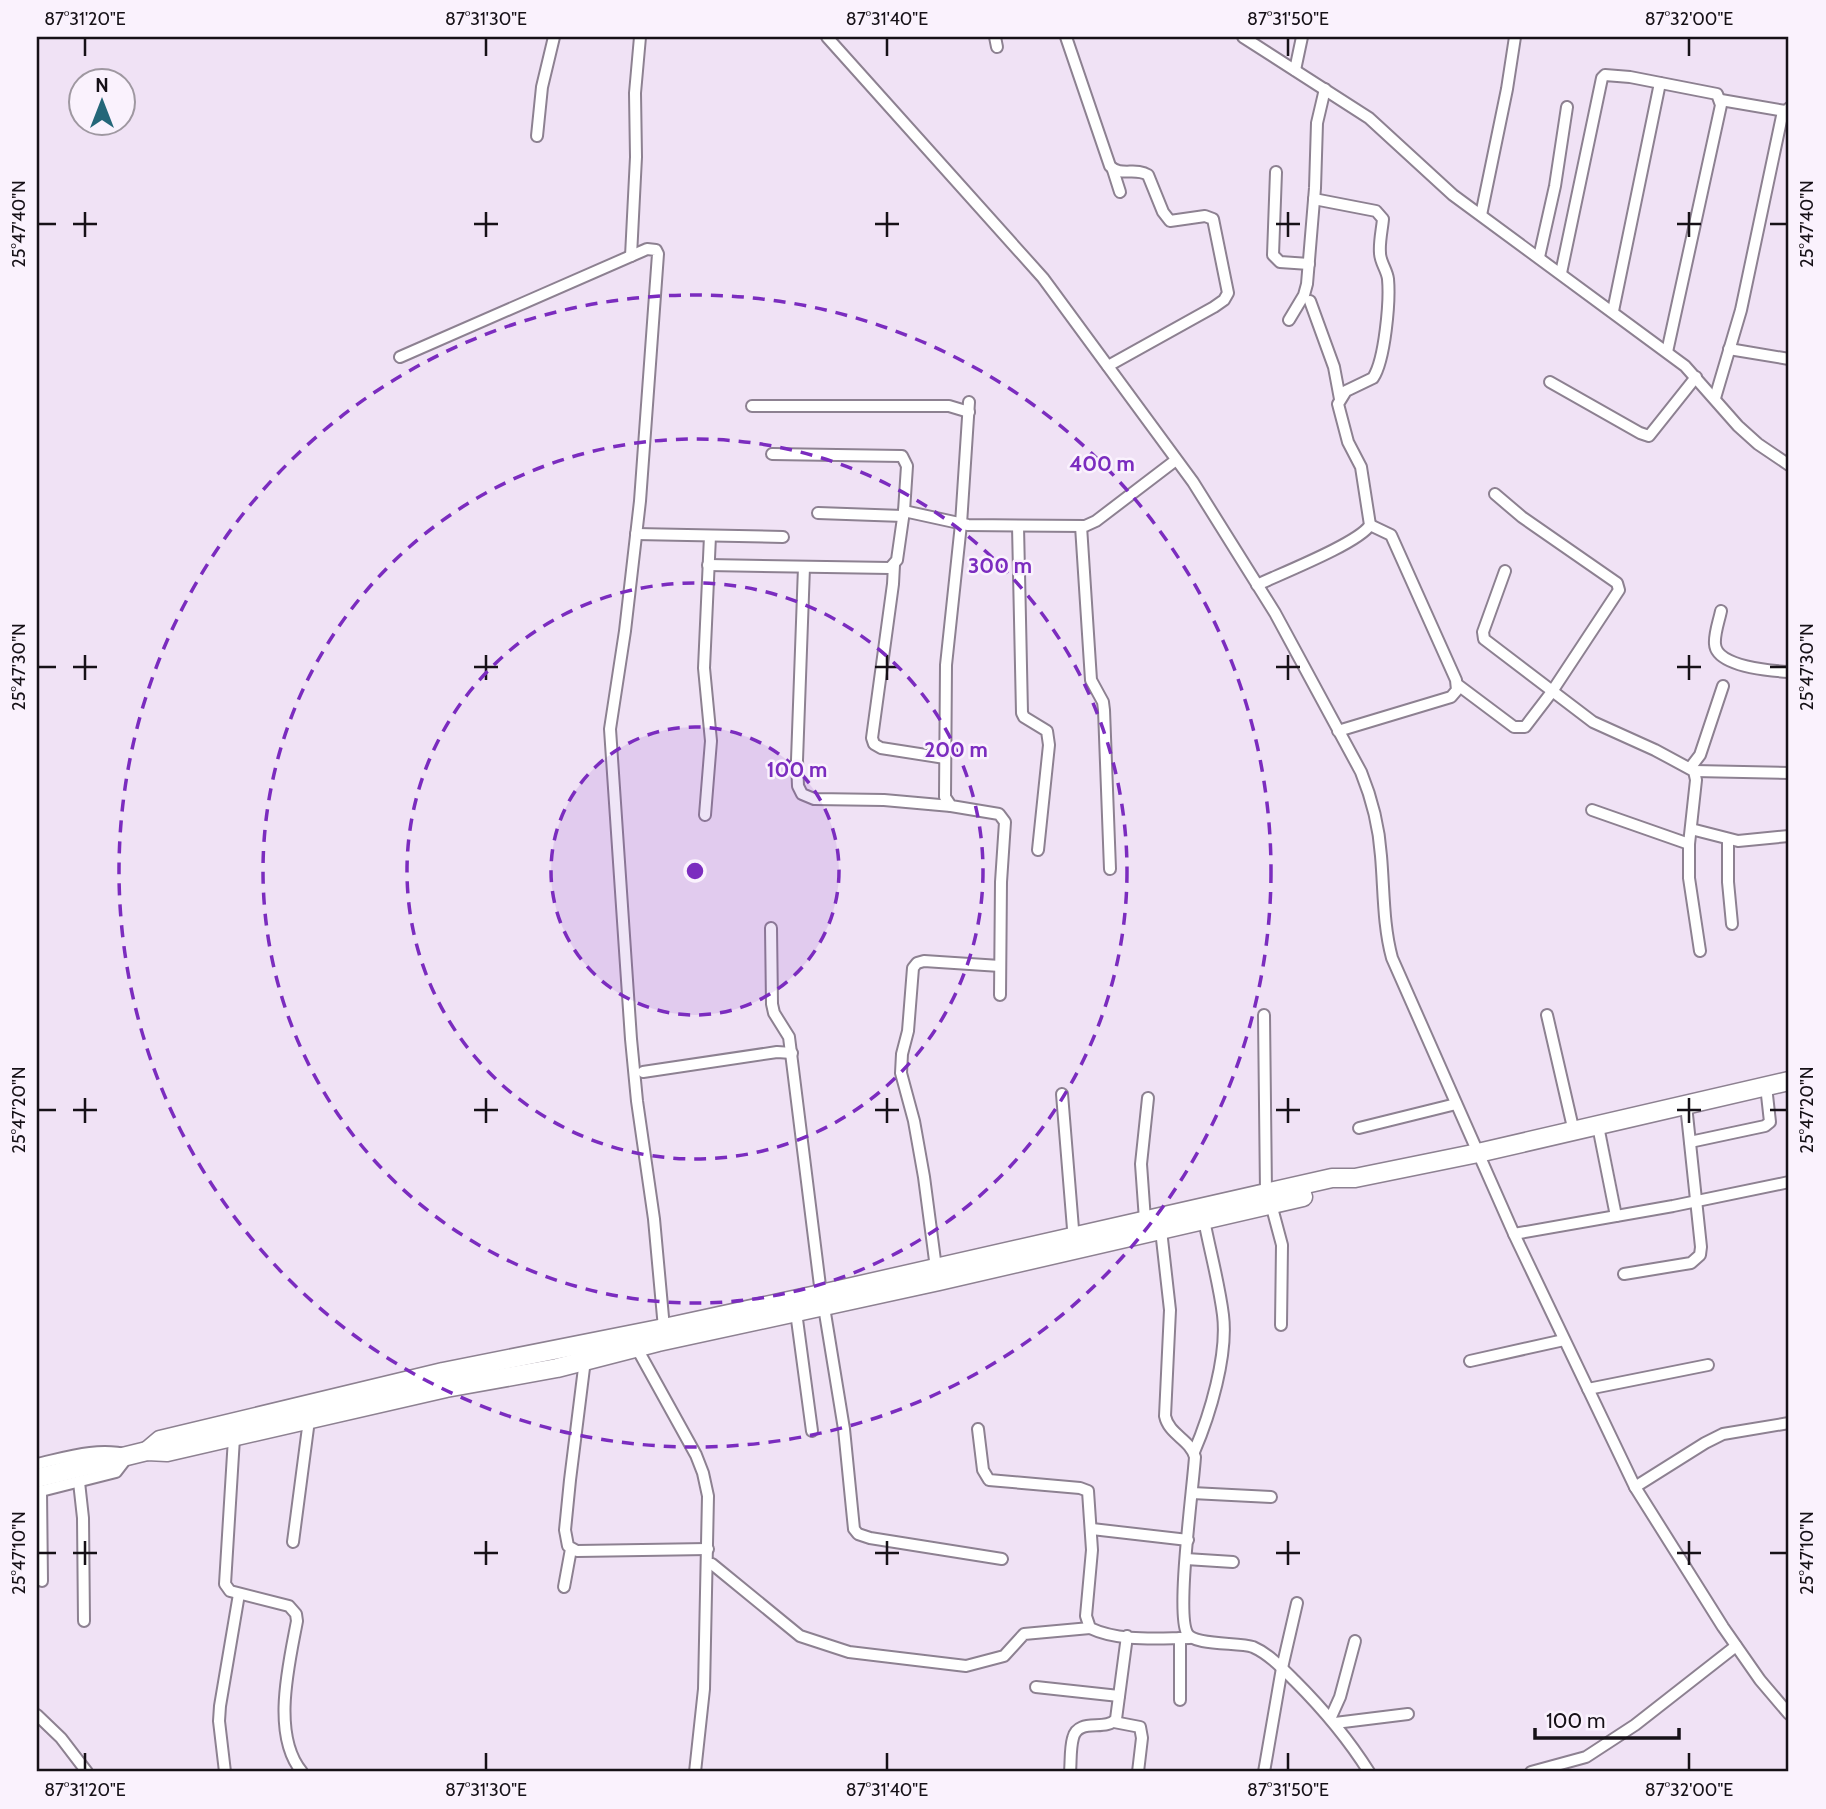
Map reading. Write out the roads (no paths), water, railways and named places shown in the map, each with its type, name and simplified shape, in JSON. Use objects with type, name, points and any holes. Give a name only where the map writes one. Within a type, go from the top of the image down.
[{"type":"main road","points":[[1153,1225],[1204,1220],[1332,1178],[1355,1178],[1478,1153],[1789,1081]]},
{"type":"main road","points":[[556,1359],[585,1360],[664,1328],[822,1301],[1269,1198]]},
{"type":"main road","points":[[848,1295],[936,1268],[1075,1243]]},
{"type":"main road","points":[[147,1451],[160,1440],[443,1372],[556,1359],[633,1341],[796,1312],[822,1301]]},
{"type":"main road","points":[[38,1487],[96,1464],[129,1455],[147,1451],[167,1452],[233,1438],[446,1388],[532,1363]]},
{"type":"street","points":[[537,136],[542,87],[554,37]]},
{"type":"street","points":[[631,256],[636,157],[635,93],[640,37]]},
{"type":"street","points":[[827,37],[1043,278],[1193,482],[1257,585],[1361,772],[1374,808],[1381,853],[1386,926],[1392,958],[1514,1234],[1635,1487],[1736,1646],[1760,1681],[1789,1714]]},
{"type":"street","points":[[1066,37],[1120,192]]},
{"type":"street","points":[[1242,37],[1369,118],[1453,195],[1667,352],[1696,377],[1738,426],[1758,444],[1789,465]]},
{"type":"street","points":[[1295,70],[1302,37]]},
{"type":"street","points":[[1481,215],[1515,37]]},
{"type":"street","points":[[1562,274],[1602,78],[1608,75],[1713,92],[1721,100],[1787,111]]},
{"type":"street","points":[[1613,311],[1660,83]]},
{"type":"street","points":[[1289,320],[1304,295],[1309,264],[1317,123],[1325,89]]},
{"type":"street","points":[[1667,352],[1721,100]]},
{"type":"street","points":[[1539,257],[1555,186],[1567,107]]},
{"type":"street","points":[[1715,398],[1741,310],[1782,116],[1787,111]]},
{"type":"street","points":[[1108,366],[1214,307],[1224,300],[1228,293],[1213,219],[1205,216],[1170,220],[1163,212],[1148,175],[1137,171],[1113,170]]},
{"type":"street","points":[[1276,172],[1273,255],[1280,262],[1309,264]]},
{"type":"street","points":[[1314,199],[1376,211],[1383,219],[1380,253],[1388,284],[1385,330],[1378,366],[1373,378],[1346,391],[1340,399]]},
{"type":"street","points":[[400,357],[631,256],[652,248],[658,254],[636,534],[610,740],[631,1039],[654,1219],[664,1328]]},
{"type":"street","points":[[1257,585],[1351,540],[1370,525],[1361,467],[1348,442],[1338,411],[1340,399],[1334,367],[1310,301]]},
{"type":"street","points":[[1730,349],[1789,359]]},
{"type":"street","points":[[1550,382],[1649,436],[1696,377]]},
{"type":"street","points":[[752,406],[969,407],[961,524],[946,665],[945,797],[951,806]]},
{"type":"street","points":[[772,454],[902,456],[906,466],[903,513],[872,738],[874,744],[881,748],[945,758]]},
{"type":"street","points":[[818,513],[903,513],[961,524],[1081,526],[1096,521],[1177,460]]},
{"type":"street","points":[[1370,525],[1391,535],[1458,685],[1517,729],[1525,727],[1551,692],[1617,595],[1619,587],[1495,494]]},
{"type":"street","points":[[1018,526],[1022,713],[1047,731],[1049,744],[1038,850]]},
{"type":"street","points":[[1081,526],[1090,673],[1104,710],[1110,869]]},
{"type":"street","points":[[636,534],[783,537]]},
{"type":"street","points":[[705,814],[712,741],[704,668],[710,536]]},
{"type":"street","points":[[708,565],[882,568],[894,565]]},
{"type":"street","points":[[804,567],[798,786],[802,794],[814,799],[860,799],[951,806],[999,814],[1007,830],[1001,882],[1000,995]]},
{"type":"street","points":[[1505,571],[1482,636],[1593,722],[1692,769],[1789,773]]},
{"type":"street","points":[[1721,611],[1714,644],[1716,651],[1749,668],[1789,672]]},
{"type":"street","points":[[1338,731],[1451,697],[1456,693],[1458,685]]},
{"type":"street","points":[[1700,951],[1690,886],[1689,844],[1696,780],[1692,769],[1700,755],[1723,685]]},
{"type":"street","points":[[1592,810],[1689,844]]},
{"type":"street","points":[[1691,829],[1728,839],[1751,841],[1789,836]]},
{"type":"street","points":[[1728,839],[1732,924]]},
{"type":"street","points":[[771,928],[772,1004],[774,1013],[789,1037],[792,1053],[822,1301],[844,1429],[854,1530],[870,1538],[1002,1559]]},
{"type":"street","points":[[936,1268],[914,1121],[901,1073],[902,1054],[908,1031],[913,968],[924,961],[1000,966]]},
{"type":"street","points":[[1264,1015],[1269,1198],[1282,1245],[1280,1325]]},
{"type":"street","points":[[1547,1015],[1574,1132]]},
{"type":"street","points":[[643,1072],[777,1052],[792,1053]]},
{"type":"street","points":[[1690,1142],[1765,1126],[1770,1122],[1766,1086]]},
{"type":"street","points":[[1062,1094],[1075,1243]]},
{"type":"street","points":[[1148,1098],[1141,1164],[1170,1310],[1167,1424],[1194,1451]]},
{"type":"street","points":[[1359,1128],[1456,1104]]},
{"type":"street","points":[[1624,1274],[1691,1263],[1697,1259],[1701,1247],[1686,1105]]},
{"type":"street","points":[[1598,1126],[1616,1216]]},
{"type":"street","points":[[1514,1234],[1789,1182]]},
{"type":"street","points":[[1181,1700],[1186,1633],[1186,1559],[1194,1451],[1206,1424],[1223,1348],[1223,1317],[1204,1220]]},
{"type":"street","points":[[796,1312],[812,1431]]},
{"type":"street","points":[[1470,1361],[1564,1340]]},
{"type":"street","points":[[633,1341],[696,1455],[708,1496],[704,1689],[695,1772]]},
{"type":"street","points":[[564,1587],[571,1549],[566,1542],[565,1530],[585,1360]]},
{"type":"street","points":[[1588,1389],[1708,1365]]},
{"type":"street","points":[[293,1542],[309,1420]]},
{"type":"street","points":[[1635,1487],[1723,1434],[1789,1423]]},
{"type":"street","points":[[978,1429],[983,1471],[989,1480],[1086,1489],[1092,1530],[1086,1616],[1090,1628]]},
{"type":"street","points":[[233,1438],[224,1580],[227,1589],[289,1606],[296,1614],[284,1704],[289,1742],[302,1772]]},
{"type":"street","points":[[37,1464],[88,1452],[113,1451],[129,1455],[116,1472],[79,1482],[38,1487],[41,1581]]},
{"type":"street","points":[[79,1482],[83,1518],[84,1621]]},
{"type":"street","points":[[1192,1493],[1271,1497]]},
{"type":"street","points":[[1092,1530],[1188,1539]]},
{"type":"street","points":[[571,1549],[708,1549]]},
{"type":"street","points":[[1186,1559],[1233,1562]]},
{"type":"street","points":[[712,1564],[800,1636],[849,1652],[965,1666],[1003,1656],[1024,1634],[1090,1628],[1098,1632],[1127,1636],[1185,1638],[1254,1648],[1282,1668],[1333,1720],[1369,1772]]},
{"type":"street","points":[[225,1772],[219,1706],[239,1594]]},
{"type":"street","points":[[1264,1772],[1282,1668],[1297,1603]]},
{"type":"street","points":[[1114,1722],[1127,1636]]},
{"type":"street","points":[[1333,1720],[1355,1642]]},
{"type":"street","points":[[1531,1772],[1578,1760],[1635,1725],[1736,1646]]},
{"type":"street","points":[[1036,1687],[1119,1696]]},
{"type":"street","points":[[1333,1720],[1408,1714]]},
{"type":"street","points":[[37,1715],[61,1738],[87,1772]]},
{"type":"street","points":[[1070,1772],[1073,1740],[1077,1731],[1085,1726],[1114,1722],[1140,1727],[1142,1738],[1138,1772]]},
{"type":"street","points":[[1578,1760],[1581,1772]]}]
